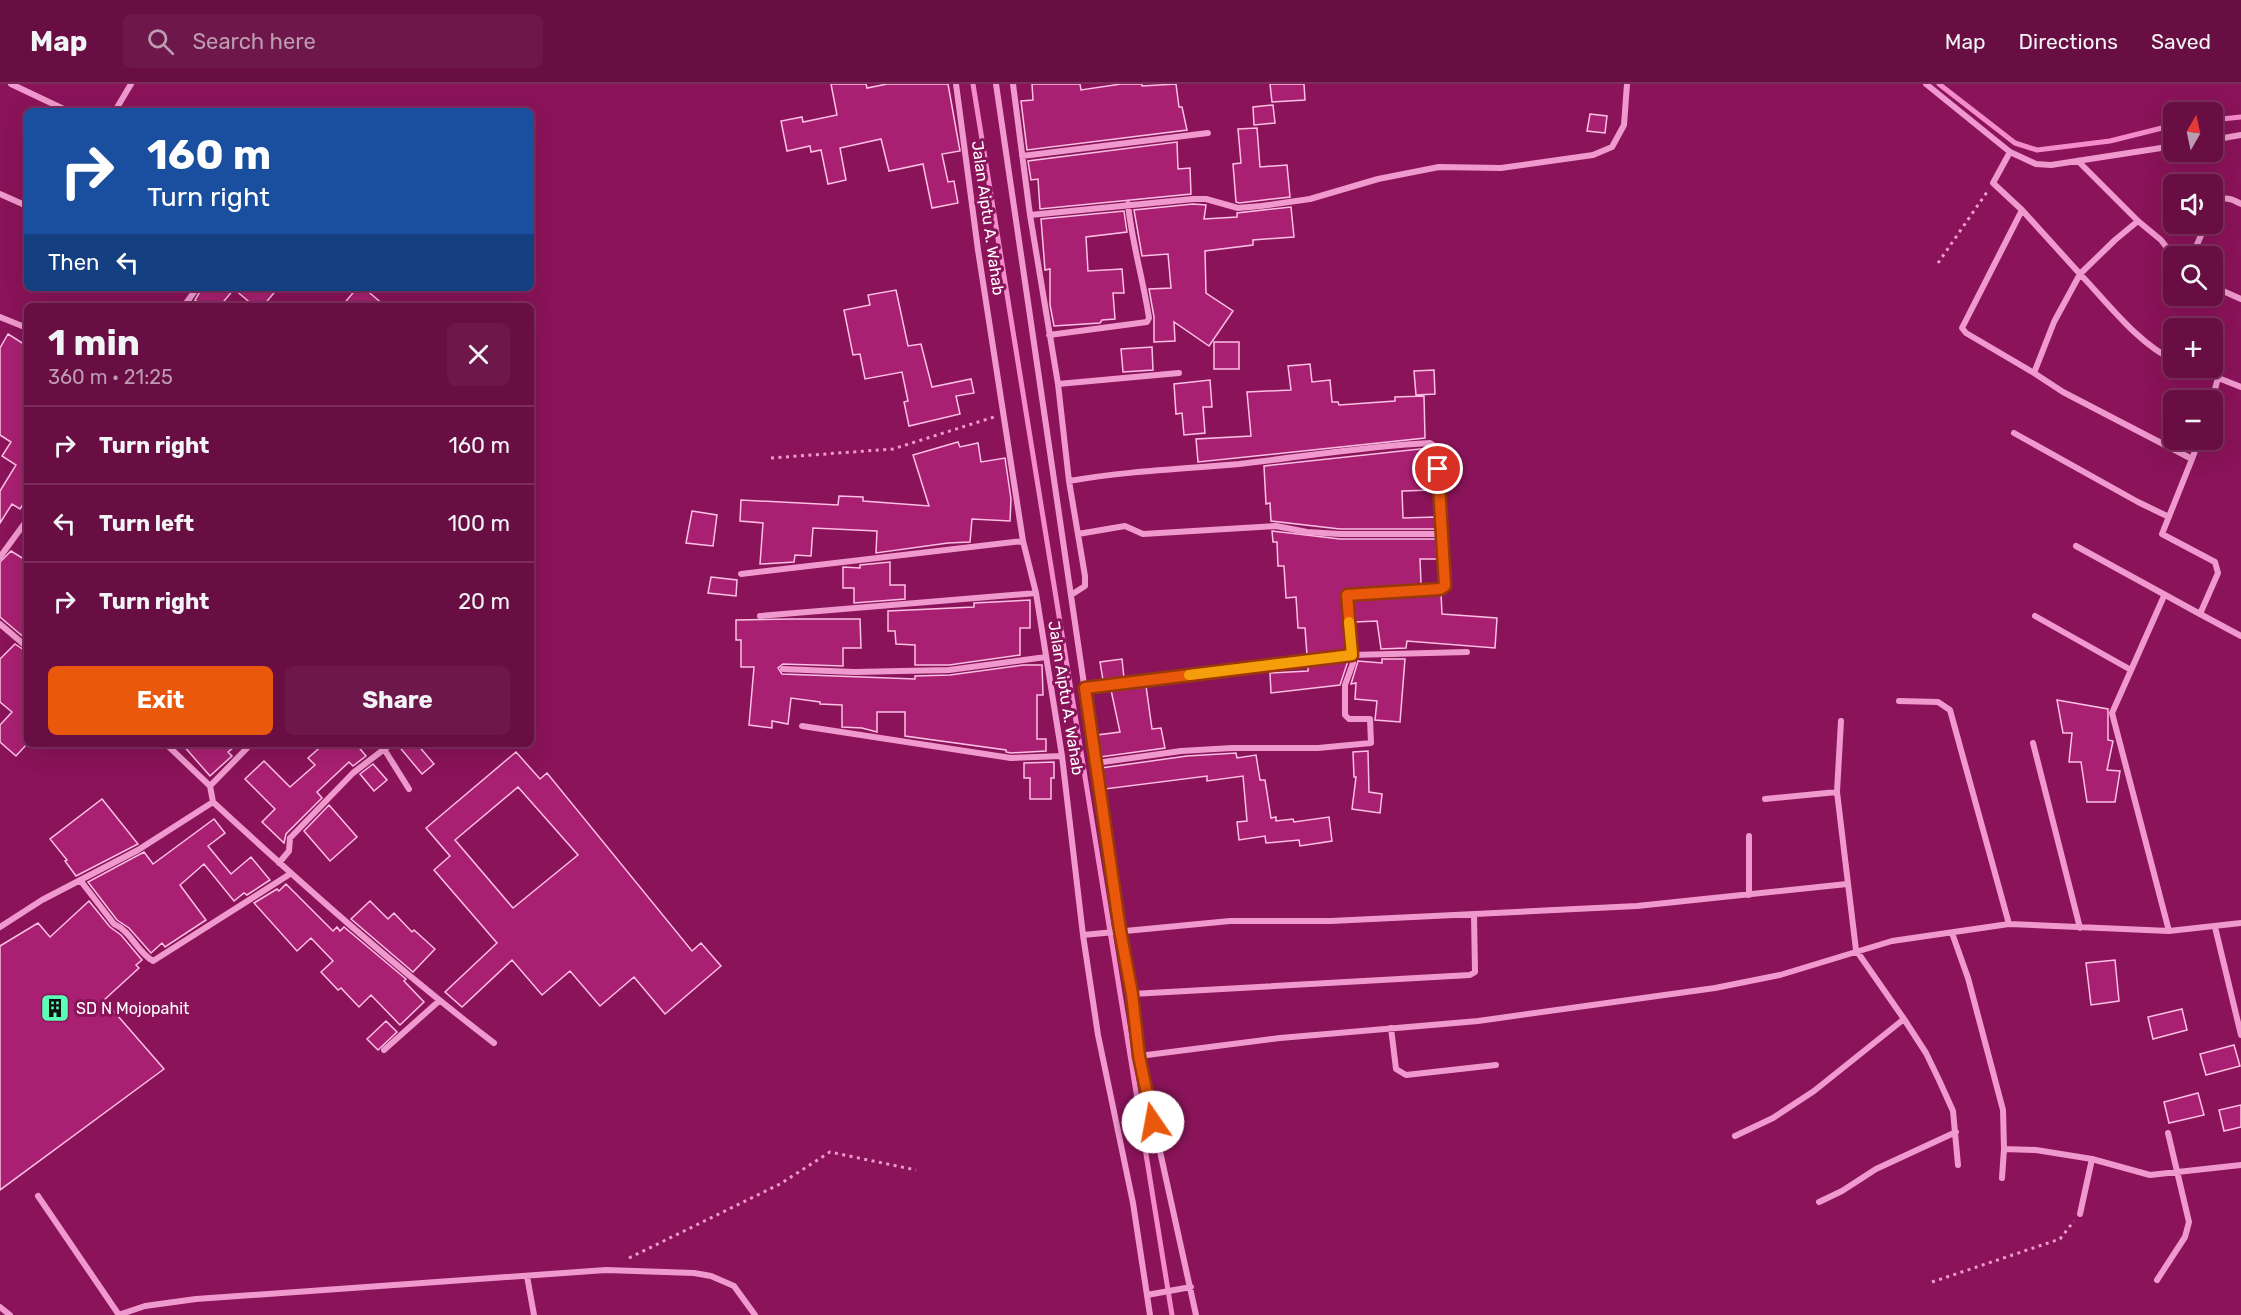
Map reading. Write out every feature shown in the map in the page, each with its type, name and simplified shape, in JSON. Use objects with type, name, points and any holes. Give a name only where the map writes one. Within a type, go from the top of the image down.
[{"type":"street","points":[[11,84],[62,108]]},
{"type":"street","points":[[117,108],[131,84]]},
{"type":"street","name":"Jalan Aiptu A. Wahab","points":[[956,84],[978,250],[1023,541],[1036,593],[1062,756],[1098,1035],[1150,1294],[1150,1315]]},
{"type":"street","points":[[996,84],[1096,763],[1117,931],[1132,994],[1139,1056],[1196,1315]]},
{"type":"street","points":[[1013,84],[1030,215],[1058,384],[1086,582],[1082,590],[1071,595]]},
{"type":"street","points":[[1030,215],[1200,199],[1232,207],[1261,206],[1310,199],[1378,179],[1431,168],[1501,168],[1593,155],[1612,147],[1624,125],[1627,84]]},
{"type":"street","points":[[1926,84],[2010,152],[2036,165],[2163,148]]},
{"type":"street","points":[[1022,156],[1208,133]]},
{"type":"street","points":[[2223,138],[2241,135]]},
{"type":"street","points":[[2010,152],[1993,183],[2022,210],[2145,341],[2163,355]]},
{"type":"street","points":[[2078,161],[2166,246]]},
{"type":"street","points":[[0,194],[24,205]]},
{"type":"street","points":[[2223,198],[2230,198],[2241,204]]},
{"type":"street","points":[[1049,334],[1147,322],[1149,318],[1144,284],[1132,239],[1128,204]]},
{"type":"street","points":[[2022,210],[1962,328],[1966,333],[2063,392],[2192,459]]},
{"type":"street","points":[[2034,373],[2054,322],[2080,274],[2138,221]]},
{"type":"street","points":[[2223,291],[2241,299]]},
{"type":"street","points":[[0,317],[24,327]]},
{"type":"street","points":[[1058,384],[1179,373]]},
{"type":"street","points":[[2215,390],[2218,378],[2241,387]]},
{"type":"street","points":[[2014,433],[2169,517]]},
{"type":"street","points":[[1070,481],[1120,472],[1241,463],[1431,443],[1436,447],[1446,582],[1443,588],[1347,595],[1352,666],[1345,685],[1345,715],[1349,718],[1370,719],[1371,743],[1293,748],[1213,749],[1096,763]]},
{"type":"street","points":[[2195,450],[2162,530],[2164,537],[2212,559],[2217,567],[2218,573],[2200,614]]},
{"type":"street","points":[[0,557],[24,524]]},
{"type":"street","points":[[1078,534],[1125,526],[1143,534],[1276,526],[1307,532],[1340,534],[1442,534]]},
{"type":"street","points":[[741,574],[1023,541]]},
{"type":"street","points":[[2076,546],[2241,636]]},
{"type":"street","points":[[760,616],[1036,593]]},
{"type":"street","points":[[2164,596],[2112,712],[2169,931]]},
{"type":"street","points":[[2035,616],[2131,670]]},
{"type":"street","points":[[0,624],[24,644]]},
{"type":"street","points":[[1085,688],[1352,655],[1467,652]]},
{"type":"street","points":[[783,669],[854,672],[950,670],[1046,657]]},
{"type":"street","points":[[1899,701],[1938,702],[1950,710],[2010,924]]},
{"type":"street","points":[[1841,721],[1836,792],[1856,950],[1926,1053],[1953,1111],[1958,1165]]},
{"type":"street","points":[[802,726],[1011,758],[1062,756]]},
{"type":"street","points":[[2033,743],[2080,928]]},
{"type":"street","points":[[169,747],[210,786],[213,802],[290,874],[438,1001],[494,1043]]},
{"type":"street","points":[[210,786],[248,747]]},
{"type":"street","points":[[279,863],[289,851],[290,838],[354,773],[387,747]]},
{"type":"street","points":[[384,749],[409,789]]},
{"type":"street","points":[[1765,799],[1836,792]]},
{"type":"street","points":[[0,927],[42,900],[138,850],[213,802]]},
{"type":"street","points":[[1749,836],[1749,895]]},
{"type":"street","points":[[80,880],[114,924],[122,927],[145,956],[153,961],[290,874]]},
{"type":"street","points":[[1085,934],[1230,921],[1331,921],[1637,906],[1847,884]]},
{"type":"street","points":[[1132,994],[1470,975],[1475,972],[1474,915]]},
{"type":"street","points":[[1139,1056],[1280,1038],[1489,1020],[1715,988],[1780,975],[1836,959],[1856,950],[1892,941],[2010,924],[2169,931],[2241,924]]},
{"type":"street","points":[[2215,927],[2241,1035]]},
{"type":"street","points":[[1952,933],[1971,988],[2003,1110],[2002,1178]]},
{"type":"street","points":[[384,1050],[438,1001]]},
{"type":"street","points":[[1735,1136],[1773,1118],[1814,1091],[1904,1019]]},
{"type":"street","points":[[1391,1028],[1396,1070],[1400,1073],[1406,1075],[1496,1065]]},
{"type":"street","points":[[1819,1202],[1842,1191],[1876,1169],[1956,1132]]},
{"type":"street","points":[[2157,1280],[2188,1230],[2189,1222],[2169,1133]]},
{"type":"street","points":[[2004,1149],[2036,1150],[2092,1159],[2150,1175],[2241,1165]]},
{"type":"street","points":[[2079,1214],[2092,1159]]},
{"type":"street","points":[[38,1196],[118,1315],[145,1306],[196,1299],[606,1270],[694,1273],[711,1276],[734,1287],[755,1315]]},
{"type":"street","points":[[527,1276],[534,1315]]},
{"type":"street","points":[[1150,1294],[1191,1287]]},
{"type":"street","points":[[0,1307],[10,1315]]},
{"type":"path","points":[[1938,263],[1993,183]]},
{"type":"path","points":[[771,458],[893,449],[1004,414]]},
{"type":"path","points":[[606,1270],[674,1234],[780,1184],[830,1152],[916,1170]]},
{"type":"path","points":[[1932,1282],[2060,1239],[2079,1214]]},
{"type":"building","points":[[831,84],[866,84],[867,88],[887,84],[948,84],[960,151],[942,154],[948,182],[954,181],[958,203],[932,208],[923,164],[889,171],[881,139],[840,148],[846,180],[828,184],[821,150],[811,152],[810,146],[787,151],[781,121],[802,117],[803,122],[837,115]]},
{"type":"building","points":[[1032,84],[1080,84],[1081,90],[1121,84],[1142,84],[1142,86],[1176,84],[1179,107],[1182,107],[1187,130],[1027,150],[1021,101],[1033,100]]},
{"type":"building","points":[[1270,84],[1304,84],[1305,100],[1272,102]]},
{"type":"building","points":[[1273,105],[1275,123],[1254,125],[1253,107]]},
{"type":"building","points":[[1590,114],[1607,116],[1605,133],[1587,131]]},
{"type":"building","points":[[1257,128],[1260,167],[1287,165],[1290,197],[1239,203],[1236,202],[1233,164],[1241,163],[1238,129]]},
{"type":"building","points":[[1177,142],[1178,169],[1190,168],[1191,194],[1040,209],[1038,179],[1031,180],[1028,161]]},
{"type":"building","points":[[1193,204],[1206,205],[1204,219],[1237,217],[1237,213],[1291,207],[1294,237],[1253,240],[1253,245],[1205,251],[1206,293],[1233,311],[1209,346],[1174,322],[1175,341],[1154,342],[1154,317],[1149,289],[1171,288],[1168,254],[1142,256],[1134,210]]},
{"type":"building","points":[[1124,211],[1127,232],[1086,237],[1088,271],[1122,269],[1124,293],[1113,293],[1115,319],[1102,320],[1100,323],[1054,326],[1050,305],[1050,269],[1045,270],[1041,219]]},
{"type":"building","points":[[896,290],[908,346],[921,344],[932,387],[971,379],[974,393],[956,396],[960,414],[909,426],[904,402],[908,401],[902,372],[865,379],[860,354],[853,355],[844,310],[870,305],[868,295]]},
{"type":"building","points":[[200,291],[232,291],[222,303],[198,303],[195,300]]},
{"type":"building","points":[[236,291],[276,291],[266,303],[250,303]]},
{"type":"building","points":[[354,291],[368,291],[382,303],[344,303]]},
{"type":"building","points":[[8,334],[24,344],[24,503],[20,509],[12,504],[0,523],[0,491],[16,465],[2,456],[11,442],[0,435],[0,348]]},
{"type":"building","points":[[1214,342],[1239,342],[1239,369],[1214,369]]},
{"type":"building","points":[[1152,347],[1153,370],[1123,372],[1121,349]]},
{"type":"building","points":[[1310,364],[1312,382],[1330,380],[1332,402],[1338,402],[1339,405],[1395,401],[1395,397],[1424,396],[1425,438],[1198,462],[1196,439],[1251,436],[1247,392],[1291,390],[1288,366]]},
{"type":"building","points":[[1434,370],[1435,394],[1416,395],[1414,371]]},
{"type":"building","points":[[1210,380],[1212,407],[1203,407],[1205,433],[1184,435],[1182,413],[1176,414],[1174,384]]},
{"type":"building","points":[[958,442],[960,447],[978,443],[981,462],[1005,458],[1011,499],[1010,521],[972,519],[970,542],[876,553],[877,531],[813,528],[811,556],[795,555],[794,562],[760,564],[763,523],[740,521],[741,500],[838,505],[839,496],[863,497],[863,501],[929,506],[913,455]]},
{"type":"building","points":[[1429,448],[1434,490],[1402,491],[1403,518],[1435,517],[1436,529],[1340,529],[1271,521],[1270,503],[1266,504],[1264,466]]},
{"type":"building","points":[[692,511],[717,515],[713,546],[686,543]]},
{"type":"building","points":[[1272,531],[1340,539],[1436,539],[1437,559],[1420,559],[1421,584],[1344,591],[1342,595],[1347,650],[1307,655],[1305,628],[1298,628],[1296,597],[1286,598],[1284,566],[1278,566],[1277,542],[1273,542]]},
{"type":"building","points":[[11,551],[24,559],[24,637],[0,617],[0,562]]},
{"type":"building","points":[[890,562],[890,585],[905,585],[905,599],[854,603],[854,588],[843,588],[843,567],[860,568],[860,565]]},
{"type":"building","points":[[711,577],[737,580],[736,596],[708,593]]},
{"type":"building","points":[[1441,593],[1442,614],[1497,618],[1495,648],[1407,641],[1406,648],[1381,649],[1377,621],[1355,622],[1353,600]]},
{"type":"building","points":[[1030,600],[1030,628],[1020,628],[1020,655],[949,665],[915,665],[915,645],[896,644],[895,631],[888,631],[888,611],[974,607],[974,603]]},
{"type":"building","points":[[860,619],[861,648],[843,648],[843,666],[783,664],[778,668],[782,674],[915,679],[915,676],[950,675],[1023,665],[1042,665],[1043,695],[1037,695],[1037,739],[1046,739],[1046,751],[1011,753],[1006,750],[905,736],[905,712],[877,712],[877,732],[862,728],[842,727],[842,705],[820,704],[820,702],[791,698],[788,724],[772,721],[772,728],[749,725],[754,667],[741,667],[741,640],[736,640],[736,620]]},
{"type":"building","points":[[15,644],[24,650],[24,747],[16,756],[0,742],[0,725],[12,712],[0,702],[0,659]]},
{"type":"building","points":[[1122,659],[1124,678],[1103,680],[1100,662]]},
{"type":"building","points":[[1382,659],[1405,659],[1400,722],[1375,720],[1377,701],[1355,699],[1356,683],[1351,684],[1358,661],[1382,663]]},
{"type":"building","points":[[1348,661],[1340,685],[1271,693],[1270,673],[1308,671],[1308,666]]},
{"type":"building","points":[[1146,686],[1152,729],[1161,728],[1165,748],[1100,757],[1097,735],[1120,732],[1111,690]]},
{"type":"building","points":[[2057,700],[2108,709],[2108,740],[2113,741],[2107,770],[2120,771],[2115,802],[2087,802],[2081,762],[2069,762],[2072,733],[2063,733]]},
{"type":"building","points":[[185,747],[234,747],[228,752],[232,756],[210,776]]},
{"type":"building","points":[[321,747],[358,747],[366,756],[353,766],[349,762],[317,792],[322,798],[286,834],[284,843],[262,822],[275,809],[245,779],[264,761],[290,787],[315,765],[308,758]]},
{"type":"building","points":[[400,747],[420,747],[434,764],[422,774]]},
{"type":"building","points":[[1368,751],[1369,792],[1382,794],[1380,813],[1352,809],[1356,777],[1354,777],[1353,752]]},
{"type":"building","points":[[516,752],[540,779],[547,773],[692,951],[701,943],[721,966],[665,1014],[634,977],[600,1006],[570,971],[542,995],[512,960],[462,1007],[445,992],[497,943],[434,870],[450,856],[426,828]],"holes":[[[518,787],[578,855],[513,908],[455,840]]]},
{"type":"building","points":[[1236,753],[1237,758],[1256,755],[1260,780],[1265,780],[1271,818],[1276,817],[1276,821],[1293,819],[1294,822],[1329,817],[1332,841],[1300,846],[1299,840],[1266,843],[1265,836],[1239,840],[1237,822],[1247,821],[1243,776],[1207,781],[1207,776],[1105,789],[1101,768],[1187,756]]},
{"type":"building","points":[[1054,762],[1051,799],[1030,799],[1030,778],[1024,778],[1024,763]]},
{"type":"building","points":[[373,764],[387,780],[374,791],[360,774]]},
{"type":"building","points":[[102,799],[138,844],[76,876],[65,861],[67,860],[50,839]]},
{"type":"building","points":[[329,805],[357,837],[330,861],[304,831]]},
{"type":"building","points":[[214,819],[225,833],[208,846],[231,874],[251,857],[270,880],[247,895],[244,893],[234,901],[204,864],[180,885],[206,920],[165,947],[162,943],[151,953],[129,928],[117,920],[88,882],[144,852],[153,864]]},
{"type":"building","points":[[286,884],[333,931],[337,927],[340,931],[344,927],[406,979],[404,981],[424,1002],[400,1025],[371,995],[359,1007],[341,988],[338,990],[321,972],[333,961],[311,938],[297,951],[254,903],[277,889],[279,891]]},
{"type":"building","name":"SD N Mojopahit","points":[[89,901],[142,960],[136,965],[139,968],[104,1000],[164,1069],[0,1190],[0,946],[38,923],[50,937]]},
{"type":"building","points":[[370,901],[388,919],[394,913],[412,932],[414,930],[435,949],[413,972],[351,919]]},
{"type":"building","points":[[2115,960],[2119,1001],[2091,1005],[2086,963]]},
{"type":"building","points":[[2182,1009],[2187,1030],[2153,1039],[2148,1017]]},
{"type":"building","points":[[386,1021],[397,1032],[378,1050],[367,1039]]},
{"type":"building","points":[[2234,1045],[2240,1066],[2206,1075],[2200,1054]]},
{"type":"building","points":[[2198,1093],[2204,1115],[2169,1123],[2164,1102]]},
{"type":"building","points":[[2241,1105],[2241,1127],[2224,1131],[2219,1110]]},
{"type":"waterway","points":[[973,84],[1172,1315]]},
{"type":"waterway","points":[[1939,84],[2015,143],[2037,150],[2110,141],[2163,128]]},
{"type":"waterway","points":[[2223,119],[2241,117]]},
{"type":"slow traffic","points":[[1189,675],[1352,655],[1349,622]]},
{"type":"place","name":"SD N Mojopahit","points":[[55,1008]]},
{"type":"route","points":[[1153,1122],[1139,1056],[1132,994],[1120,930],[1085,688],[1352,655],[1347,595],[1440,589],[1445,586],[1438,469]]}]
